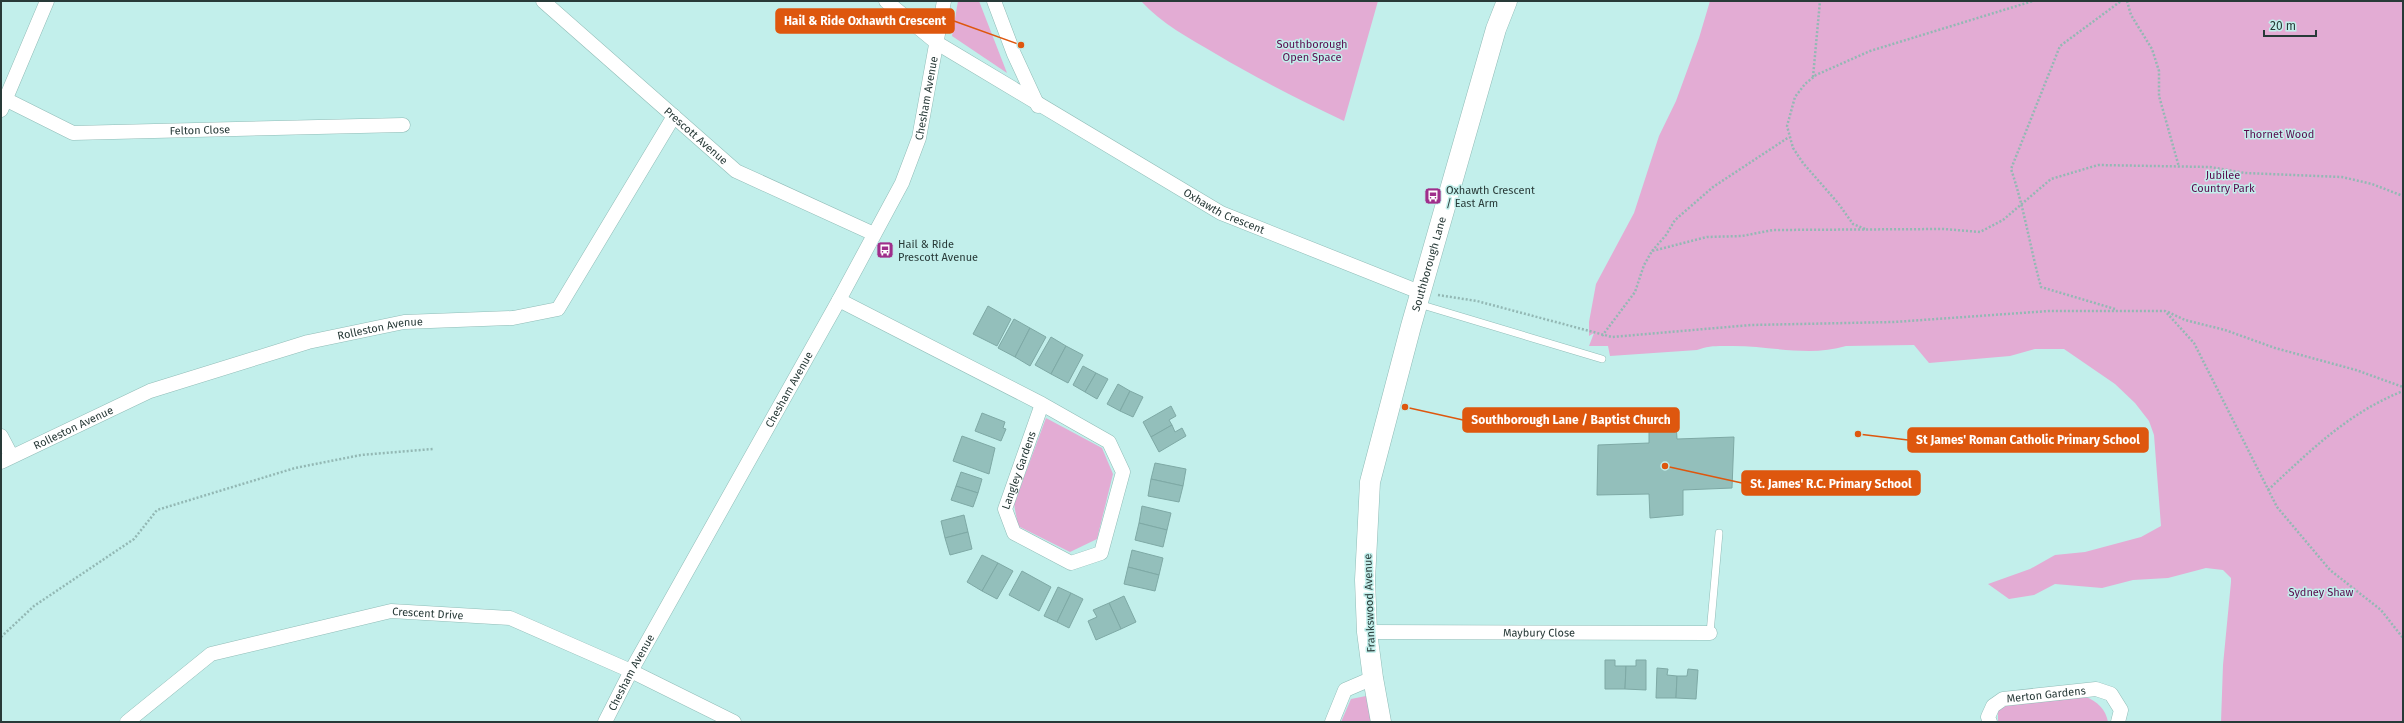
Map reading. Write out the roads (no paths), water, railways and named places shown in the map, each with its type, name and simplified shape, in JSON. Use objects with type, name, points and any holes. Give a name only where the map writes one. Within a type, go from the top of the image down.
[{"type":"street","points":[[3,105],[47,1]]},
{"type":"street","name":"Prescott Avenue","points":[[543,1],[736,171],[874,234]]},
{"type":"street","name":"Oxhawth Crescent","points":[[886,1],[937,43],[1038,106],[1221,213],[1420,298]]},
{"type":"street","points":[[937,43],[944,1]]},
{"type":"street","points":[[994,1],[1014,54],[1038,106]]},
{"type":"street","name":"Southborough Lane","points":[[1370,482],[1420,298],[1494,37],[1507,1]]},
{"type":"street","name":"Chesham Avenue","points":[[605,722],[630,671],[839,300],[902,183],[919,138],[937,43]]},
{"type":"street","name":"Felton Close","points":[[3,105],[73,133],[403,125]]},
{"type":"street","name":"Rolleston Avenue","points":[[6,458],[150,391],[308,342],[404,322],[513,318],[558,309],[674,116]]},
{"type":"street","name":"Langley Gardens","points":[[839,300],[1042,404],[1109,442],[1123,472],[1101,554],[1071,563],[1014,533],[1006,509],[1042,404]]},
{"type":"street","points":[[1,436],[6,458]]},
{"type":"street","name":"Frankswood Avenue","points":[[1370,482],[1366,580],[1367,632],[1372,678],[1381,722]]},
{"type":"street","name":"Crescent Drive","points":[[127,722],[210,654],[391,611],[510,618],[630,671],[734,722]]},
{"type":"street","name":"Maybury Close","points":[[1367,632],[1710,633]]},
{"type":"street","points":[[1332,722],[1346,690],[1372,678]]},
{"type":"street","name":"Merton Gardens","points":[[1990,722],[1988,717],[1993,706],[2003,699],[2096,689],[2111,694],[2121,710],[2118,722]]},
{"type":"lane","points":[[1420,298],[1602,359]]},
{"type":"lane","points":[[1710,633],[1719,533]]},
{"type":"place","name":"Hail & Ride Oxhawth Crescent","points":[[1021,45]]},
{"type":"place","name":"Oxhawth Crescent / East Arm","points":[[1433,196]]},
{"type":"place","name":"Hail & Ride Prescott Avenue","points":[[885,250]]},
{"type":"place","name":"Southborough Lane / Baptist Church","points":[[1405,407]]},
{"type":"place","name":"St James' Roman Catholic Primary School","points":[[1858,434]]},
{"type":"place","name":"St. James' R.C. Primary School","points":[[1665,466]]},
{"type":"park label","name":"Southborough Open Space","points":[[1312,50]]},
{"type":"park label","name":"Thornet Wood","points":[[2279,134]]},
{"type":"park label","name":"Jubilee Country Park","points":[[2223,181]]},
{"type":"park label","name":"Sydney Shaw","points":[[2321,592]]}]
